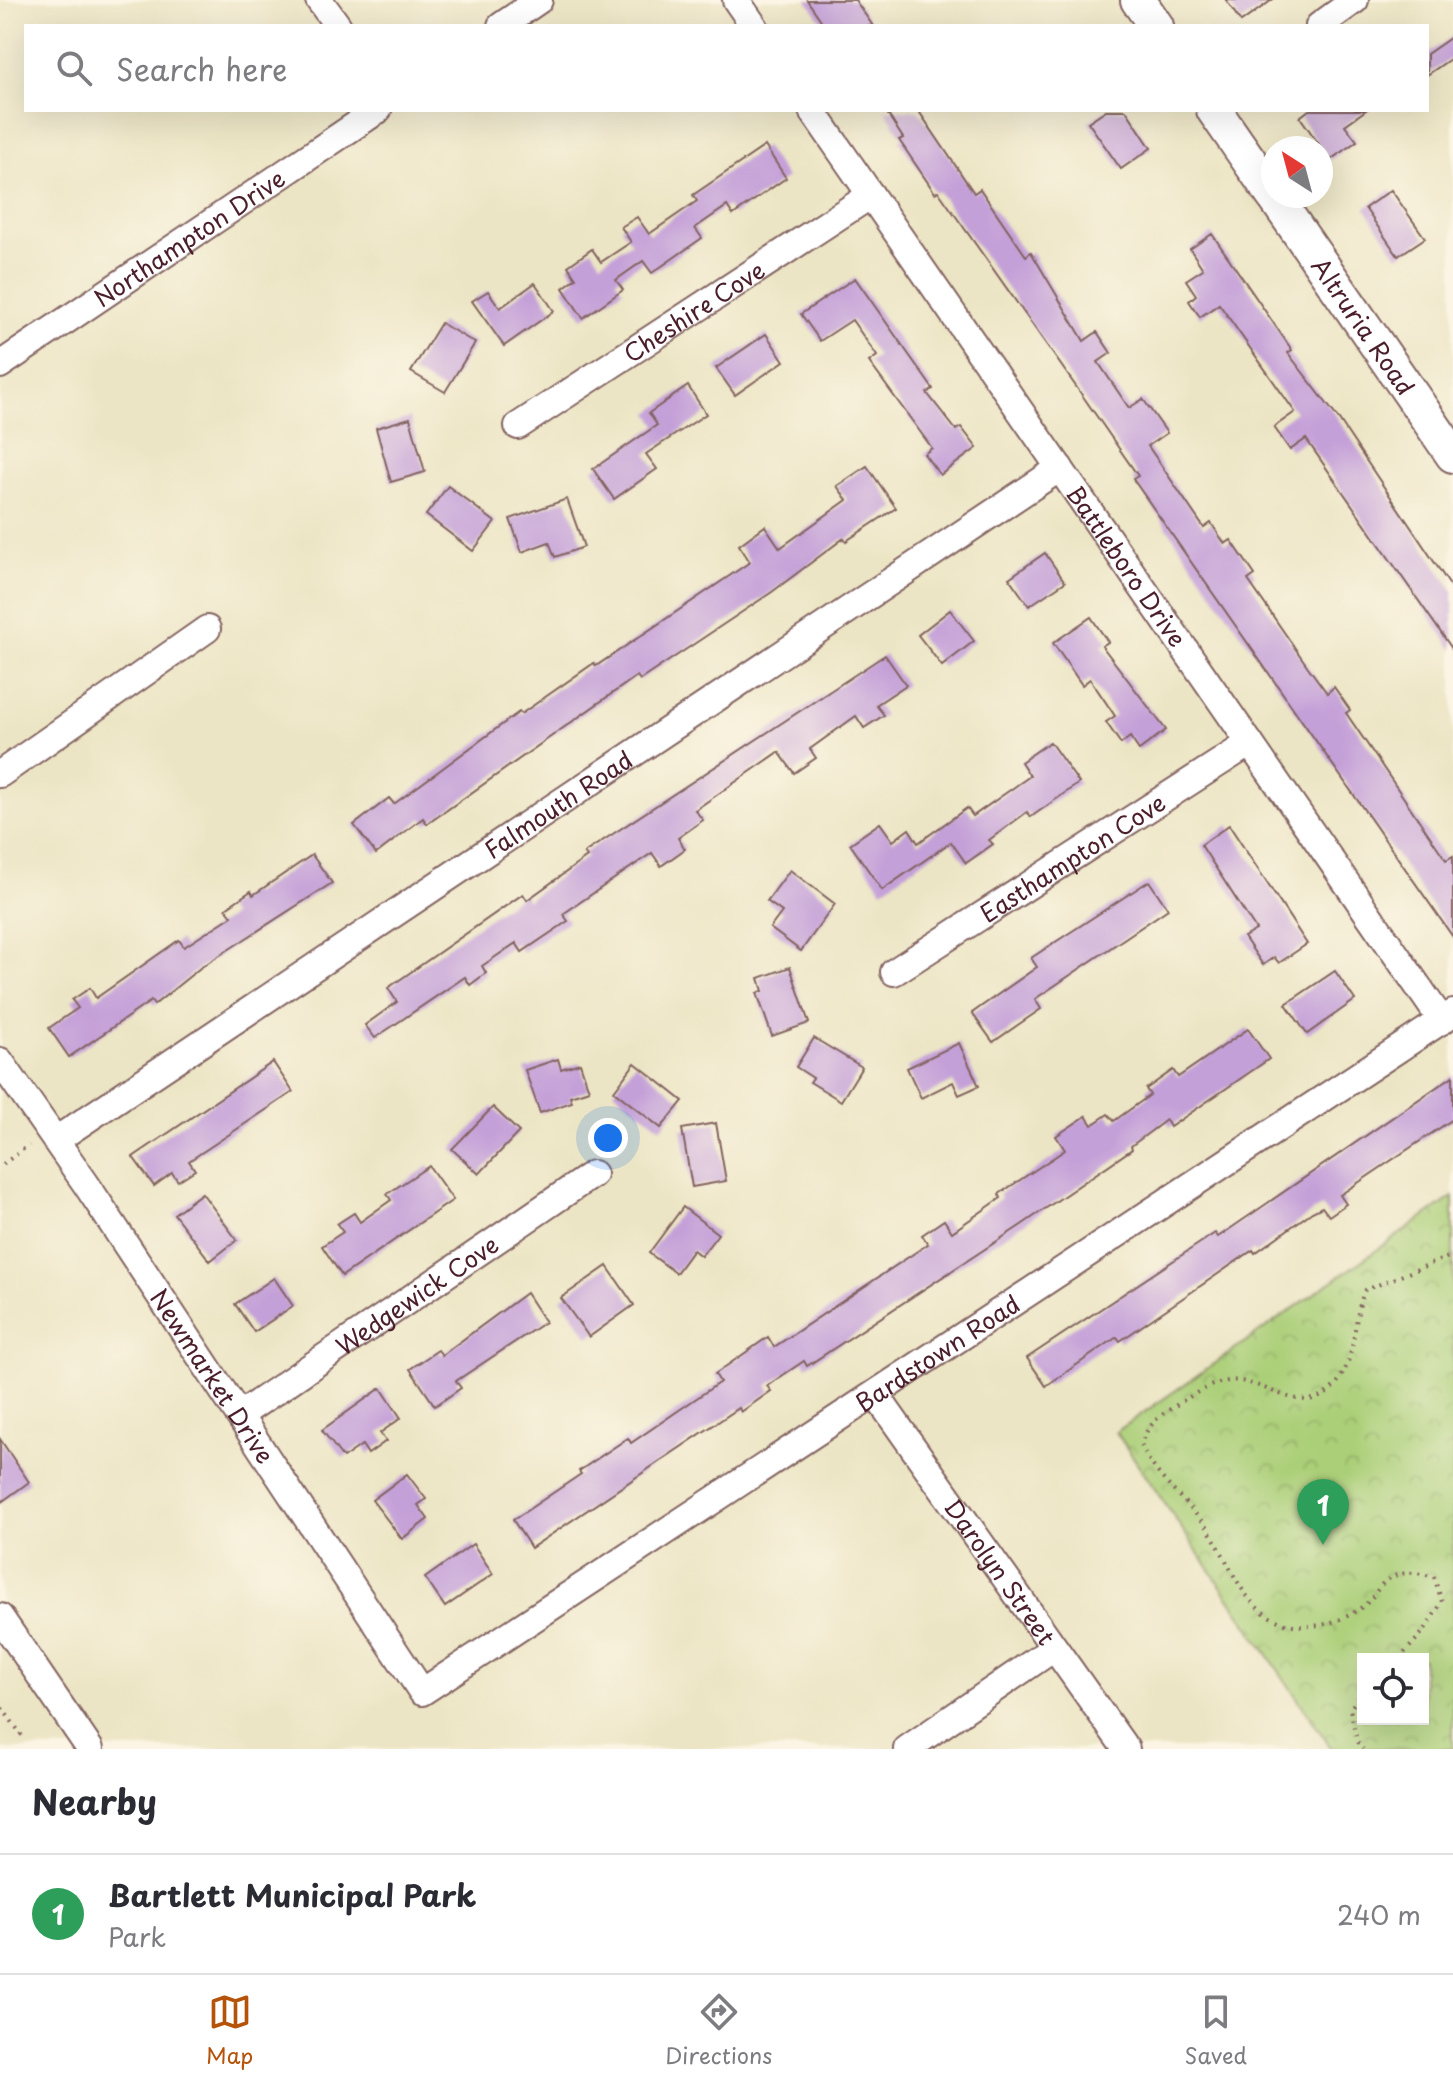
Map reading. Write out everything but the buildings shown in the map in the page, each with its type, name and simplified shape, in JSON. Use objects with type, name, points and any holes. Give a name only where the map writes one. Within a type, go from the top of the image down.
[{"type":"street","points":[[319,0],[337,24]]},
{"type":"street","points":[[504,24],[539,0]]},
{"type":"street","points":[[736,0],[753,24]]},
{"type":"street","points":[[1138,0],[1155,24]]},
{"type":"street","points":[[1322,24],[1355,0]]},
{"type":"street","name":"Northampton Drive","points":[[0,365],[375,112]]},
{"type":"street","name":"Battleboro Drive","points":[[813,112],[1250,743],[1448,1017]]},
{"type":"street","name":"Altruria Road","points":[[1215,112],[1261,178]]},
{"type":"street","name":"Cheshire Cove","points":[[518,426],[871,195]]},
{"type":"street","name":"Altruria Road","points":[[1282,208],[1453,455]]},
{"type":"street","name":"Falmouth Road","points":[[56,1140],[1060,468]]},
{"type":"street","points":[[0,774],[207,629]]},
{"type":"street","name":"Easthampton Cove","points":[[894,972],[1250,743]]},
{"type":"street","name":"Bardstown Road","points":[[422,1692],[1448,1017]]},
{"type":"street","name":"Newmarket Drive","points":[[0,1061],[240,1415],[422,1692]]},
{"type":"street","name":"Wedgewick Cove","points":[[240,1415],[593,1174]]},
{"type":"street","name":"Darolyn Street","points":[[876,1395],[1126,1749]]},
{"type":"street","points":[[0,1617],[90,1749]]},
{"type":"street","points":[[907,1749],[1054,1648]]},
{"type":"path","points":[[3,1164],[29,1145]]},
{"type":"path","points":[[1404,1653],[1424,1631],[1442,1602],[1434,1577],[1413,1571],[1387,1580],[1368,1602],[1347,1618],[1319,1627],[1296,1626],[1274,1619],[1252,1603],[1199,1515],[1150,1466],[1141,1443],[1150,1423],[1204,1388],[1230,1380],[1260,1385],[1296,1400],[1327,1394],[1348,1370],[1356,1310],[1365,1290],[1453,1255]]},
{"type":"path","points":[[1357,1699],[1350,1709],[1357,1741],[1363,1749]]},
{"type":"path","points":[[2,1708],[21,1734],[17,1737]]},
{"type":"green space","points":[[1453,1197],[1453,1749],[1332,1749],[1116,1432]]},
{"type":"place","name":"Bartlett Municipal Park","points":[[1323,1545]]}]
